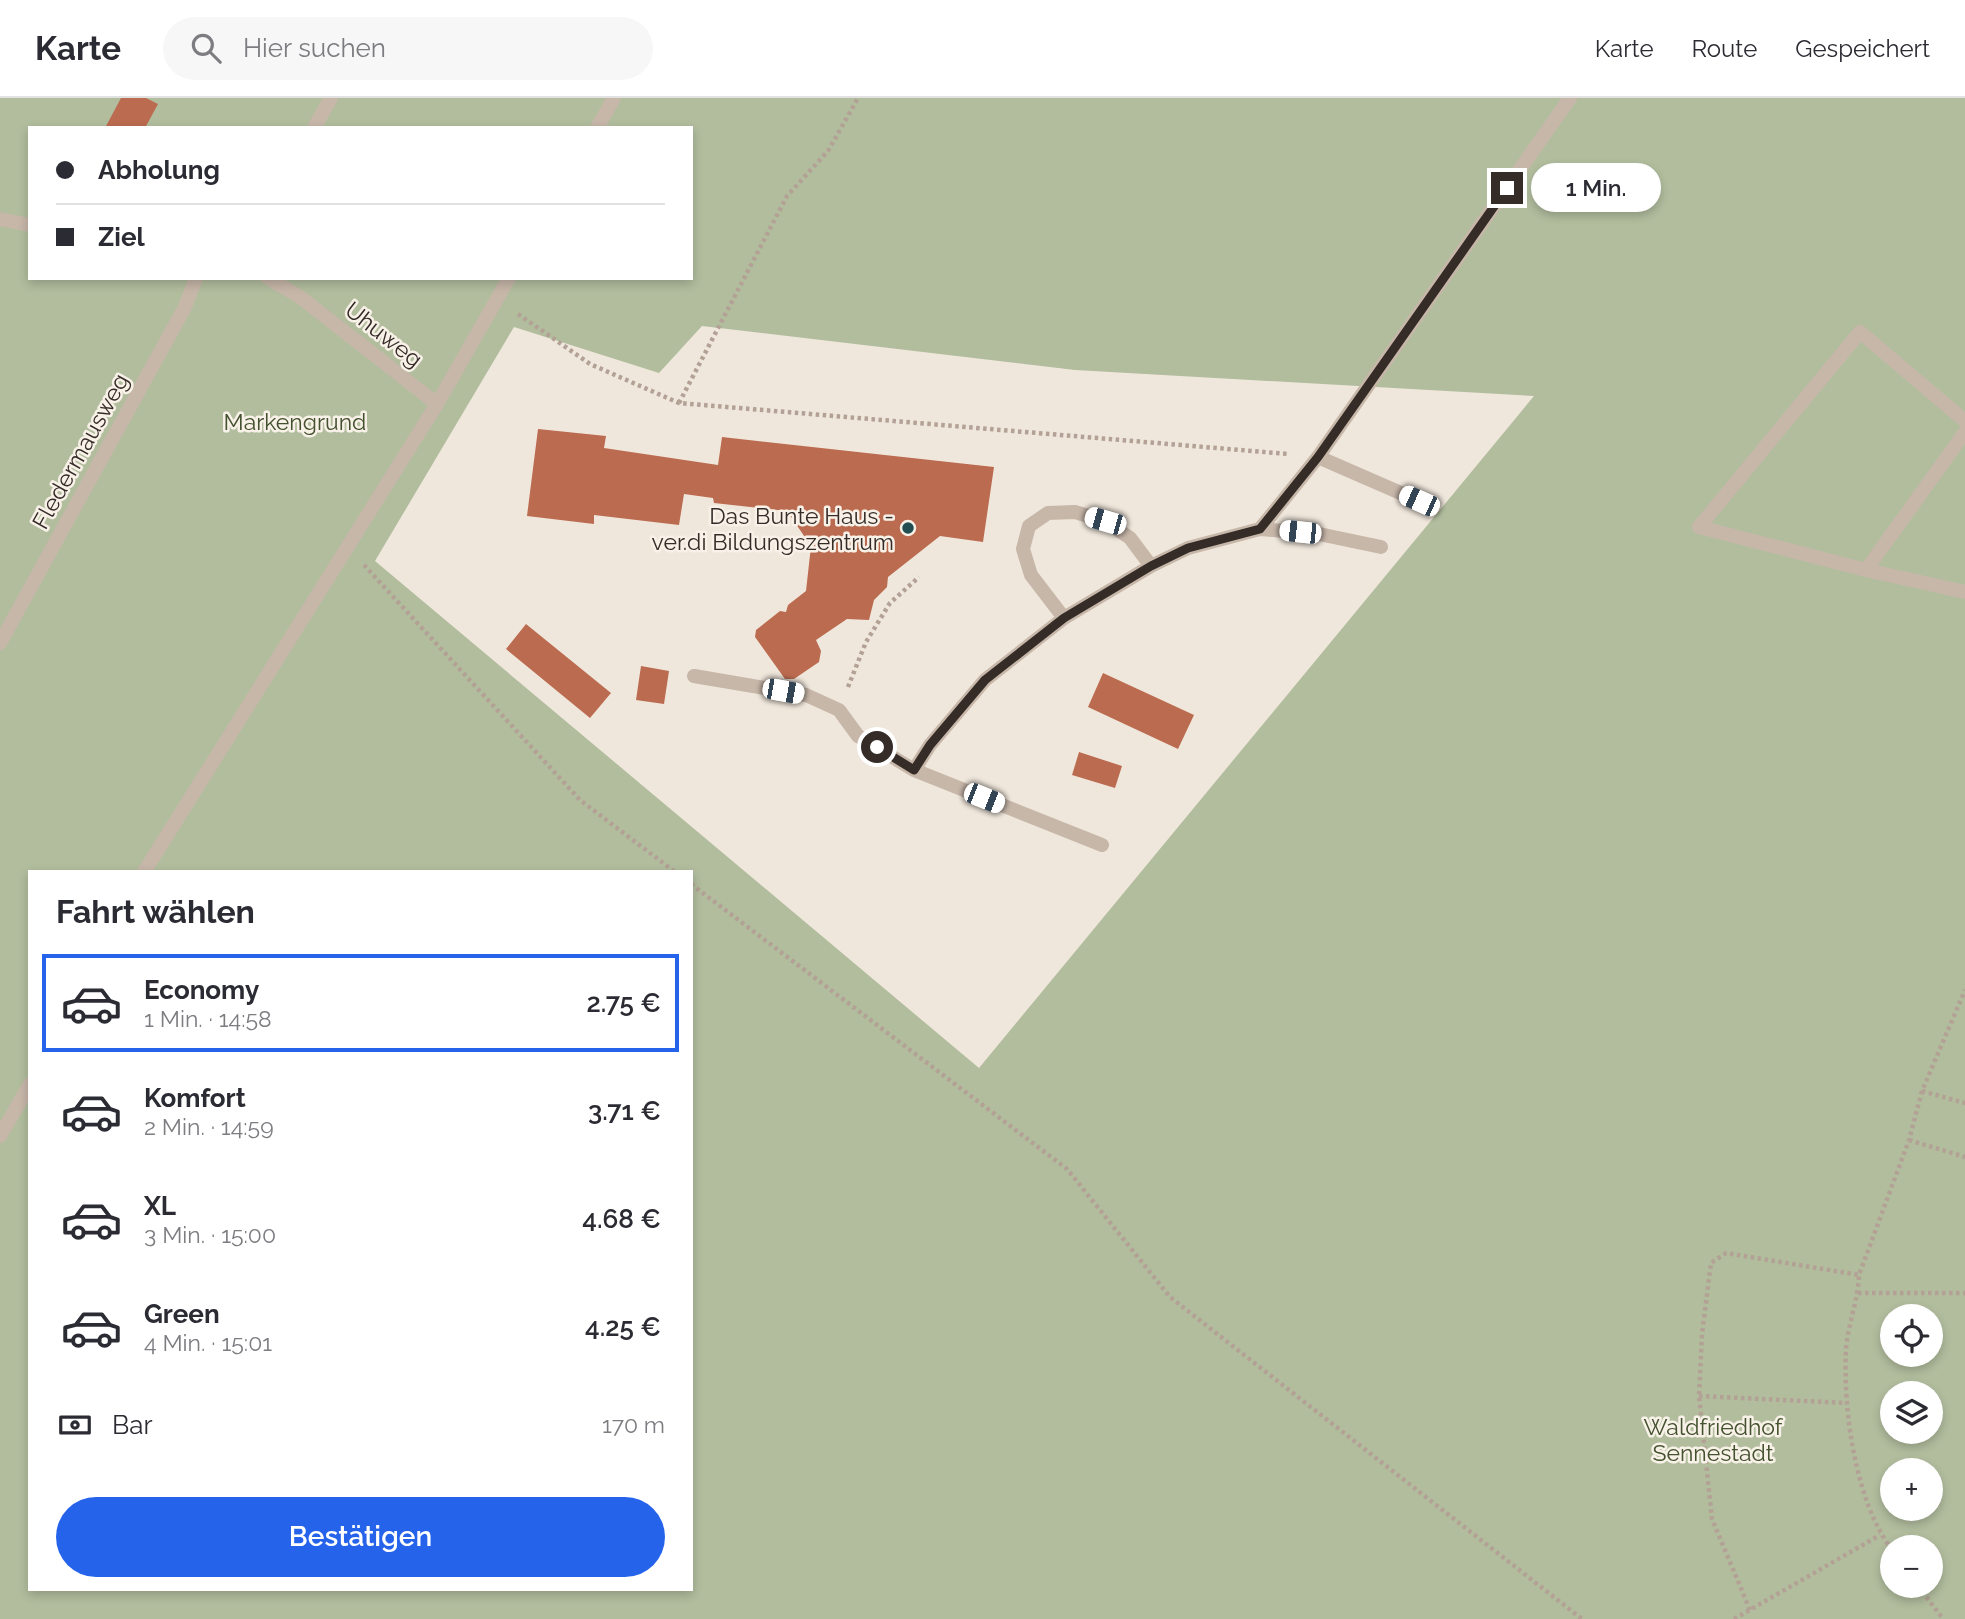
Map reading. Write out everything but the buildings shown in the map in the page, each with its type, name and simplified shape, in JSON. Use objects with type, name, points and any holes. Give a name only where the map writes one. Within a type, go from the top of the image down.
[{"type":"lane","points":[[315,126],[331,98]]},
{"type":"lane","points":[[598,126],[614,98]]},
{"type":"lane","points":[[1260,529],[1318,457],[1570,98]]},
{"type":"lane","points":[[0,219],[28,225]]},
{"type":"lane","name":"Fledermausweg","points":[[0,643],[185,307],[194,280]]},
{"type":"lane","name":"Uhuweg","points":[[271,280],[300,297],[437,404]]},
{"type":"lane","points":[[145,870],[437,404],[508,280]]},
{"type":"lane","points":[[1965,421],[1860,332],[1699,527],[1866,570],[1965,592]]},
{"type":"lane","points":[[1866,570],[1965,432]]},
{"type":"lane","points":[[1318,457],[1419,501]]},
{"type":"lane","points":[[1064,618],[1031,575],[1023,549],[1029,526],[1048,513],[1075,512],[1105,521],[1130,538],[1151,566]]},
{"type":"lane","points":[[914,770],[930,745],[985,680],[1064,618],[1151,566],[1188,548],[1260,529],[1319,534],[1381,547]]},
{"type":"lane","points":[[694,676],[806,695],[839,710],[858,736],[914,770],[1102,845]]},
{"type":"lane","points":[[0,1136],[28,1087]]},
{"type":"path","points":[[679,403],[786,196],[828,152],[858,98]]},
{"type":"path","points":[[497,300],[590,363],[679,403],[1318,457]]},
{"type":"path","points":[[347,547],[580,800],[672,870]]},
{"type":"path","points":[[839,710],[866,642],[890,603],[919,578]]},
{"type":"path","points":[[693,886],[1067,1169],[1170,1297],[1582,1619]]},
{"type":"path","points":[[1734,1619],[1880,1535],[1864,1495],[1851,1434],[1847,1403],[1846,1347],[1858,1293],[1859,1275],[1909,1140],[1922,1091],[1965,990]]},
{"type":"path","points":[[1922,1091],[1965,1103]]},
{"type":"path","points":[[1909,1140],[1965,1157]]},
{"type":"path","points":[[1750,1610],[1712,1519],[1699,1396],[1702,1334],[1711,1263],[1726,1253],[1859,1275]]},
{"type":"path","points":[[1858,1293],[1965,1293]]},
{"type":"path","points":[[1699,1396],[1847,1403]]},
{"type":"path","points":[[1927,1598],[1943,1619]]},
{"type":"green space","points":[[0,98],[1965,98],[1965,1619],[0,1619]],"holes":[[[702,326],[1075,370],[1534,396],[979,1068],[375,561],[514,327],[659,373]]]},
{"type":"place","name":"Das Bunte Haus - ver.di Bildungszentrum","points":[[908,528]]},
{"type":"route","points":[[877,747],[914,770],[930,745],[985,680],[1064,618],[1151,566],[1188,548],[1260,529],[1318,457],[1507,188]]},
{"type":"park label","name":"Markengrund","points":[[295,421]]},
{"type":"park label","name":"Waldfriedhof Sennestadt","points":[[1713,1439]]}]
